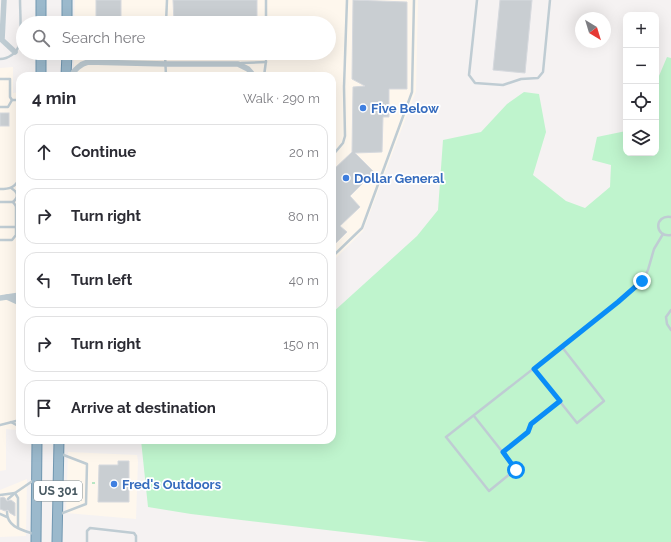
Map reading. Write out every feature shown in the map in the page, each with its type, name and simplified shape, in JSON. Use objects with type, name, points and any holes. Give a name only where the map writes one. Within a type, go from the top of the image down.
[{"type":"highway","points":[[41,0],[41,16]]},
{"type":"highway","points":[[67,0],[67,16]]},
{"type":"highway","points":[[41,60],[41,72]]},
{"type":"highway","points":[[66,60],[66,72]]},
{"type":"highway","name":"US 301","points":[[35,444],[37,479],[36,538]]},
{"type":"highway","name":"US 301","points":[[57,542],[60,444]]},
{"type":"street","points":[[4,0],[1,39],[15,52]]},
{"type":"street","points":[[73,72],[76,68],[88,62],[238,64],[251,72]]},
{"type":"street","points":[[0,298],[16,296]]},
{"type":"street","points":[[7,297],[16,301]]},
{"type":"lane","points":[[20,0],[20,16]]},
{"type":"lane","points":[[166,16],[167,0]]},
{"type":"lane","points":[[266,0],[266,16]]},
{"type":"lane","points":[[336,151],[343,143],[345,136],[344,87],[347,0]]},
{"type":"lane","points":[[336,253],[362,228],[412,92],[414,0]]},
{"type":"lane","points":[[476,0],[469,75],[475,83],[503,85],[521,79],[538,78],[543,72],[550,0]]},
{"type":"lane","points":[[0,59],[8,57],[15,52]]},
{"type":"lane","points":[[166,60],[166,72]]},
{"type":"lane","points":[[238,64],[254,60]]},
{"type":"lane","points":[[264,72],[266,60]]},
{"type":"lane","points":[[0,78],[10,79],[10,97],[12,100]]},
{"type":"lane","points":[[0,107],[8,107],[12,100]]},
{"type":"lane","points":[[0,189],[11,188],[16,185]]},
{"type":"lane","points":[[11,188],[16,192]]},
{"type":"lane","points":[[0,202],[13,202],[16,200]]},
{"type":"lane","points":[[0,240],[12,240],[16,236],[16,206],[13,202]]},
{"type":"lane","points":[[671,217],[664,217],[658,224],[659,230],[663,234],[671,235]]},
{"type":"lane","points":[[0,227],[16,227]]},
{"type":"lane","points":[[474,416],[516,470],[489,491],[446,437],[562,347],[642,281],[648,270],[654,249],[663,234]]},
{"type":"lane","points":[[671,310],[666,317],[667,324],[671,330]]},
{"type":"lane","points":[[534,369],[577,423],[604,401],[562,347]]},
{"type":"lane","points":[[503,452],[528,432],[531,424],[560,401]]},
{"type":"lane","points":[[0,425],[16,421]]},
{"type":"lane","points":[[11,422],[16,425]]},
{"type":"lane","points":[[58,514],[86,504],[87,483],[87,464],[59,453]]},
{"type":"lane","points":[[8,499],[37,479]]},
{"type":"lane","points":[[0,495],[15,493]]},
{"type":"lane","points":[[15,493],[18,498],[18,528]]},
{"type":"lane","points":[[6,512],[8,521],[12,525],[36,538]]},
{"type":"lane","points":[[0,514],[7,517]]},
{"type":"lane","points":[[87,542],[88,531],[90,528],[134,533],[136,536],[136,542]]},
{"type":"path","points":[[87,483],[97,483]]},
{"type":"shaded area","points":[[75,0],[418,0],[416,91],[363,231],[336,258],[336,72],[74,72],[74,60],[336,60],[336,16],[74,16]]},
{"type":"shaded area","points":[[13,67],[13,93],[16,93],[16,430],[6,429],[6,470],[0,471],[0,68]]},
{"type":"shaded area","points":[[68,452],[137,455],[136,519],[66,513]]},
{"type":"shaded area","points":[[27,479],[26,536],[0,537],[0,490]]},
{"type":"green space","points":[[667,57],[671,58],[671,542],[429,542],[191,514],[148,507],[141,444],[336,444],[336,309],[417,236],[438,210],[443,140],[481,132],[507,104],[524,92],[539,94],[546,132],[533,175],[566,201],[585,208],[610,187],[611,165],[592,160],[597,137],[623,132],[623,156],[659,156],[659,76]]},
{"type":"building","points":[[96,0],[121,0],[121,16],[96,16]]},
{"type":"building","points":[[173,0],[257,0],[257,16],[174,16]]},
{"type":"building","points":[[353,0],[407,2],[407,89],[389,89],[389,117],[383,117],[382,152],[355,153],[374,172],[350,196],[360,207],[340,226],[347,232],[336,243],[336,167],[352,152],[353,87],[365,86],[352,79]]},
{"type":"building","points":[[500,0],[532,0],[525,73],[493,70]]},
{"type":"building","points":[[0,113],[9,113],[9,126],[0,126]]},
{"type":"building","name":"Fred's Outdoors","points":[[118,461],[129,461],[129,502],[98,502],[99,465],[118,465]]},
{"type":"building","points":[[3,497],[7,501],[11,500],[15,503],[15,516],[8,510],[5,511],[0,509],[0,498]]},
{"type":"place","name":"Five Below","points":[[363,108]]},
{"type":"place","name":"Dollar General","points":[[346,178]]},
{"type":"place","name":"Fred's Outdoors","points":[[114,484]]},
{"type":"route","points":[[516,470],[503,452],[528,432],[531,424],[560,401],[534,369],[642,281]]}]
